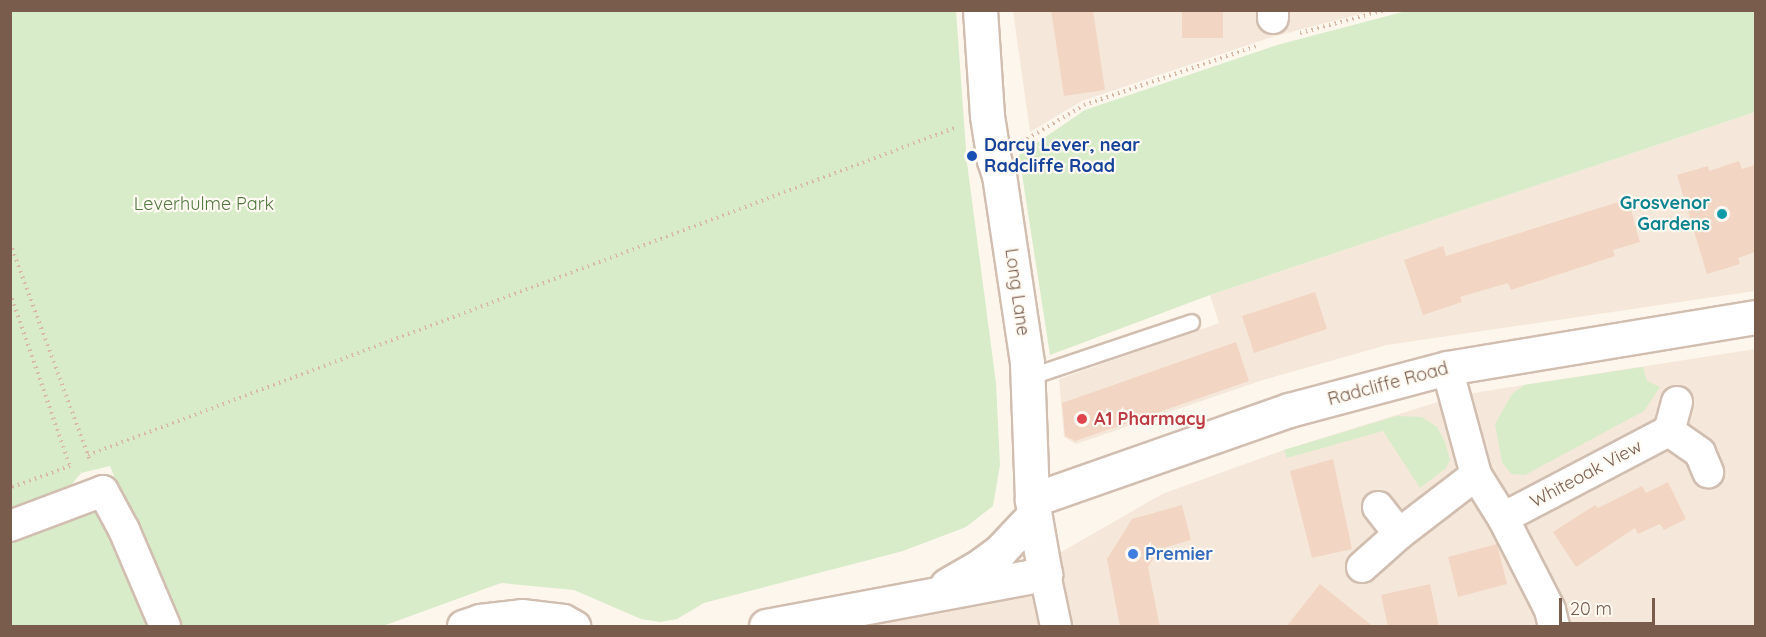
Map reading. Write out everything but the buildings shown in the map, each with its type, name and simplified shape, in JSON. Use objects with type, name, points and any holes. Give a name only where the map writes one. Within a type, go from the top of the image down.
[{"type":"main road","name":"Long Lane","points":[[980,10],[987,116],[1028,370],[1033,508],[1045,574]]},
{"type":"main road","name":"Radcliffe Road","points":[[924,597],[981,565],[1000,551],[1033,508],[1289,410],[1447,368],[1755,318]]},
{"type":"main road","name":"Radcliffe Road","points":[[766,627],[1045,574]]},
{"type":"street","points":[[1447,368],[1476,476],[1503,518],[1550,610],[1554,627]]},
{"type":"street","points":[[1677,402],[1670,431],[1700,453],[1708,472]]},
{"type":"street","name":"Whiteoak View","points":[[1503,518],[1670,431]]},
{"type":"street","points":[[1362,567],[1399,534],[1476,476]]},
{"type":"street","points":[[10,526],[103,491],[124,530],[164,625]]},
{"type":"street","points":[[1378,507],[1399,534]]},
{"type":"street","points":[[1045,574],[1056,627]]},
{"type":"street","points":[[463,627],[480,620],[522,615],[564,620],[575,627]]},
{"type":"lane","points":[[1028,370],[1191,322]]},
{"type":"path","points":[[1298,33],[1385,10]]},
{"type":"path","points":[[997,167],[1084,105],[1270,24]]},
{"type":"path","points":[[10,243],[88,454],[987,116]]},
{"type":"path","points":[[10,293],[70,466],[10,488]]},
{"type":"shaded area","points":[[1013,11],[1372,11],[1272,37],[1082,101],[1030,132]]},
{"type":"shaded area","points":[[1755,112],[1755,291],[1387,345],[1263,380],[1076,444],[1064,437],[1059,379],[1219,323],[1210,295]]},
{"type":"shaded area","points":[[1755,349],[1755,626],[834,626],[985,596],[1162,494],[1284,450],[1460,395]]},
{"type":"green space","points":[[1410,10],[1755,11],[1755,112],[1210,295],[1050,355],[1019,155],[1085,110],[1277,45]]},
{"type":"green space","name":"Leverhulme Park","points":[[11,11],[956,11],[967,163],[996,383],[1000,465],[993,506],[966,527],[903,551],[704,603],[677,619],[660,622],[641,619],[574,590],[501,583],[383,626],[176,626],[164,608],[110,466],[81,473],[62,496],[11,515]]},
{"type":"green space","points":[[1643,367],[1647,381],[1660,387],[1644,411],[1525,475],[1511,474],[1502,462],[1495,424],[1512,394],[1524,385]]},
{"type":"green space","points":[[1397,416],[1422,417],[1437,427],[1445,442],[1450,460],[1446,468],[1420,488],[1383,431],[1287,458],[1284,450]]},
{"type":"green space","points":[[101,504],[154,626],[11,626],[10,536]]},
{"type":"place","name":"Darcy Lever, near Radcliffe Road","points":[[972,156]]},
{"type":"place","name":"Grosvenor Gardens","points":[[1722,214]]},
{"type":"place","name":"A1 Pharmacy","points":[[1082,419]]},
{"type":"place","name":"Premier","points":[[1133,554]]}]
